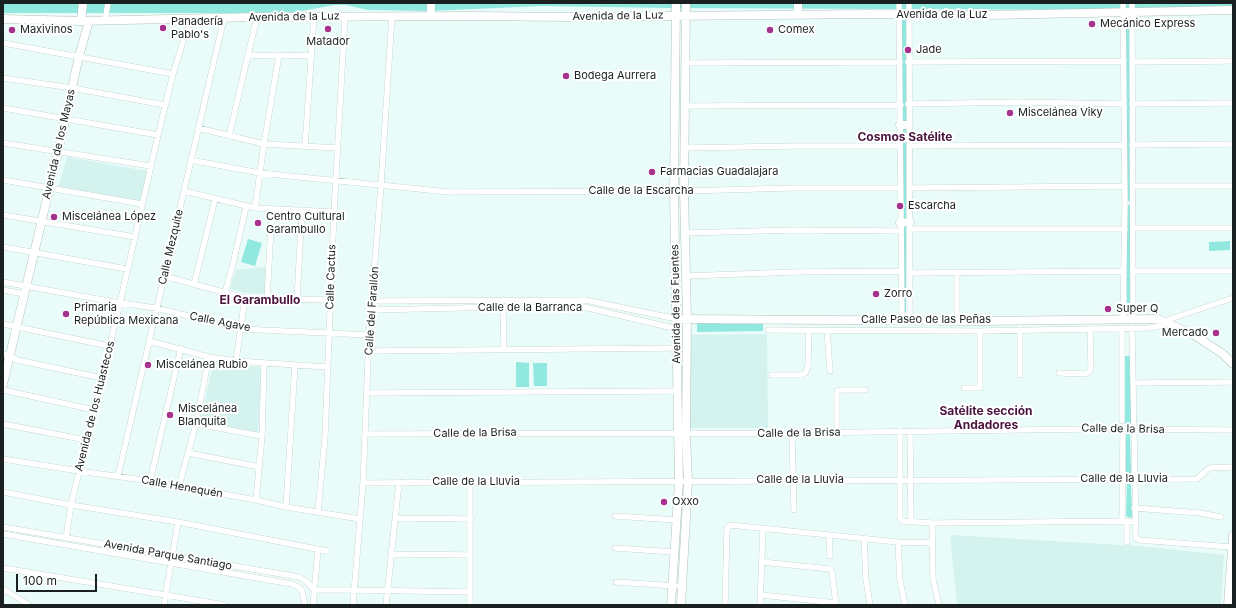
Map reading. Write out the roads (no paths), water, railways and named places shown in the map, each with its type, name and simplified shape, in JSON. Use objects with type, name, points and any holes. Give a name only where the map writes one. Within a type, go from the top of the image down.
[{"type":"main road","name":"Avenida de los Mayas","points":[[3,384],[6,355],[16,327],[58,152],[79,56],[85,21],[83,3]]},
{"type":"main road","points":[[431,3],[431,16]]},
{"type":"main road","name":"Avenida de las Fuentes","points":[[671,605],[679,482],[677,433],[678,348],[674,191],[676,3]]},
{"type":"main road","name":"Avenida de las Fuentes","points":[[681,605],[688,482],[686,433],[687,319],[684,191],[686,3]]},
{"type":"main road","points":[[798,3],[798,14]]},
{"type":"main road","name":"Avenida de la Luz","points":[[3,19],[105,21],[392,16],[567,17],[798,14],[989,15],[1126,9],[1233,10]]},
{"type":"main road","points":[[676,38],[684,40],[686,50]]},
{"type":"main road","points":[[900,227],[910,226]]},
{"type":"main road","name":"Calle de la Barranca","points":[[677,319],[687,319]]},
{"type":"main road","name":"Calle Paseo de las Peñas","points":[[687,319],[1123,324],[1133,324],[1158,319],[1206,342],[1223,354],[1233,364]]},
{"type":"main road","name":"Calle de la Barranca","points":[[677,329],[687,329]]},
{"type":"main road","points":[[1228,605],[1233,535]]},
{"type":"street","points":[[105,21],[108,3]]},
{"type":"street","points":[[899,3],[901,106],[910,146],[910,273],[906,321]]},
{"type":"street","points":[[906,321],[901,271],[900,146],[908,104],[909,3]]},
{"type":"street","points":[[1122,421],[1125,203],[1124,61],[1126,9],[1132,3]]},
{"type":"street","points":[[1126,9],[1132,62],[1134,508],[1136,538],[1138,540],[1231,548]]},
{"type":"street","name":"Calle del Farallón","points":[[353,605],[363,483],[368,350],[382,185],[392,16]]},
{"type":"street","points":[[305,146],[314,17]]},
{"type":"street","name":"Calle Cactus","points":[[318,512],[325,437],[334,212],[345,17]]},
{"type":"street","name":"Calle Mezquite","points":[[118,476],[224,18]]},
{"type":"street","points":[[229,136],[256,18]]},
{"type":"street","name":"Avenida de los Huastecos","points":[[66,538],[70,505],[120,303],[165,105],[190,19]]},
{"type":"street","points":[[3,43],[173,74]]},
{"type":"street","points":[[256,208],[264,144],[279,55]]},
{"type":"street","points":[[248,56],[311,56]]},
{"type":"street","points":[[908,62],[1124,61]]},
{"type":"street","points":[[1132,62],[1233,61]]},
{"type":"street","points":[[686,64],[900,62]]},
{"type":"street","points":[[3,78],[72,88],[165,105]]},
{"type":"street","points":[[908,104],[1018,102],[1124,104]]},
{"type":"street","points":[[1132,104],[1233,103]]},
{"type":"street","points":[[685,106],[901,106]]},
{"type":"street","points":[[3,108],[158,135]]},
{"type":"street","points":[[198,128],[264,144],[338,148]]},
{"type":"street","points":[[3,143],[151,166]]},
{"type":"street","points":[[1132,145],[1233,144]]},
{"type":"street","points":[[910,146],[1124,145]]},
{"type":"street","points":[[684,148],[900,146]]},
{"type":"street","name":"Calle de la Escarcha","points":[[190,160],[260,173],[449,192],[900,188]]},
{"type":"street","points":[[3,180],[142,204]]},
{"type":"street","points":[[910,188],[1124,186]]},
{"type":"street","points":[[1133,186],[1233,186]]},
{"type":"street","points":[[184,191],[256,208],[334,212]]},
{"type":"street","points":[[194,285],[215,199]]},
{"type":"street","points":[[1125,203],[1133,202]]},
{"type":"street","points":[[225,292],[246,206]]},
{"type":"street","points":[[267,299],[272,209]]},
{"type":"street","points":[[297,299],[302,210]]},
{"type":"street","points":[[3,215],[134,238]]},
{"type":"street","points":[[910,226],[1124,229]]},
{"type":"street","points":[[685,233],[900,227]]},
{"type":"street","points":[[1133,228],[1233,228]]},
{"type":"street","points":[[3,247],[127,269]]},
{"type":"street","points":[[1134,271],[1233,270]]},
{"type":"street","points":[[686,276],[796,272],[901,271]]},
{"type":"street","points":[[910,273],[1124,271]]},
{"type":"street","points":[[957,272],[957,321]]},
{"type":"street","points":[[164,276],[246,298],[330,300]]},
{"type":"street","name":"Calle Agave","points":[[3,282],[25,290]]},
{"type":"street","name":"Calle Agave","points":[[3,290],[25,290],[156,308],[241,329],[369,335]]},
{"type":"street","points":[[236,361],[246,298]]},
{"type":"street","points":[[1164,321],[1233,298]]},
{"type":"street","name":"Calle de la Barranca","points":[[373,301],[585,300],[677,319]]},
{"type":"street","points":[[503,307],[504,350]]},
{"type":"street","name":"Calle de la Barranca","points":[[371,310],[584,307],[677,329]]},
{"type":"street","points":[[3,324],[109,346]]},
{"type":"street","name":"Calle Paseo de las Peñas","points":[[768,330],[980,331],[1090,329],[1123,324]]},
{"type":"street","points":[[1059,373],[1086,374],[1089,372],[1091,360],[1090,329]]},
{"type":"street","points":[[772,375],[802,375],[806,372],[808,366],[809,330]]},
{"type":"street","points":[[827,330],[830,371]]},
{"type":"street","points":[[1020,330],[1020,375]]},
{"type":"street","points":[[964,388],[980,388],[980,331]]},
{"type":"street","points":[[149,341],[181,348],[209,357],[236,361],[264,364],[327,366]]},
{"type":"street","points":[[150,481],[181,348]]},
{"type":"street","points":[[368,350],[678,348]]},
{"type":"street","points":[[6,355],[17,360],[102,378]]},
{"type":"street","points":[[179,486],[196,424],[209,357]]},
{"type":"street","points":[[256,500],[262,436],[264,364]]},
{"type":"street","points":[[286,507],[294,365]]},
{"type":"street","points":[[1133,383],[1233,382]]},
{"type":"street","points":[[3,390],[94,410]]},
{"type":"street","points":[[837,432],[837,391],[865,390]]},
{"type":"street","points":[[367,393],[677,392]]},
{"type":"street","points":[[3,424],[86,440]]},
{"type":"street","points":[[196,424],[262,436]]},
{"type":"street","points":[[1123,429],[1122,479],[1127,542]]},
{"type":"street","name":"Calle de la Brisa","points":[[365,434],[792,433],[1123,429],[1233,430]]},
{"type":"street","points":[[900,431],[901,520],[911,522],[1135,521]]},
{"type":"street","points":[[910,431],[911,522]]},
{"type":"street","points":[[792,433],[794,510]]},
{"type":"street","points":[[188,453],[260,467]]},
{"type":"street","name":"Calle Henequén","points":[[3,459],[150,481],[256,500],[286,507],[360,519]]},
{"type":"street","name":"Calle de la Lluvia","points":[[363,483],[1197,479],[1209,468],[1233,467]]},
{"type":"street","points":[[386,605],[399,482]]},
{"type":"street","points":[[470,482],[470,605]]},
{"type":"street","points":[[3,492],[70,505],[178,522],[327,551]]},
{"type":"street","points":[[1134,508],[1200,513],[1221,518]]},
{"type":"street","points":[[615,516],[676,520]]},
{"type":"street","points":[[396,518],[470,519]]},
{"type":"street","points":[[164,605],[178,522]]},
{"type":"street","points":[[932,522],[933,579],[939,605]]},
{"type":"street","points":[[725,605],[728,526],[732,525],[898,542],[932,543]]},
{"type":"street","name":"Avenida Parque Santiago","points":[[3,527],[299,577],[307,582],[314,590]]},
{"type":"street","points":[[760,605],[763,528]]},
{"type":"street","name":"Avenida Parque Santiago","points":[[3,534],[292,584],[302,591],[305,605]]},
{"type":"street","points":[[829,535],[830,556]]},
{"type":"street","points":[[864,538],[866,580],[870,605]]},
{"type":"street","points":[[898,542],[900,581],[905,605]]},
{"type":"street","points":[[615,548],[674,552]]},
{"type":"street","points":[[313,605],[318,549]]},
{"type":"street","points":[[392,554],[470,555]]},
{"type":"street","points":[[761,595],[836,604],[832,572],[830,569],[762,562]]},
{"type":"street","points":[[3,568],[225,605]]},
{"type":"street","points":[[616,582],[682,586]]},
{"type":"street","points":[[3,589],[29,605]]},
{"type":"street","points":[[314,590],[470,592]]},
{"type":"place","name":"Mecánico Express","points":[[1092,24]]},
{"type":"place","name":"Panadería Pablo's","points":[[163,28]]},
{"type":"place","name":"Matador","points":[[328,29]]},
{"type":"place","name":"Maxivinos","points":[[12,30]]},
{"type":"place","name":"Comex","points":[[770,30]]},
{"type":"place","name":"Jade","points":[[908,50]]},
{"type":"place","name":"Bodega Aurrera","points":[[566,76]]},
{"type":"place","name":"Miscelánea Viky","points":[[1010,113]]},
{"type":"place","name":"Farmacias Guadalajara","points":[[652,172]]},
{"type":"place","name":"Escarcha","points":[[900,206]]},
{"type":"place","name":"Miscelánea López","points":[[54,217]]},
{"type":"place","name":"Centro Cultural Garambullo","points":[[258,223]]},
{"type":"place","name":"Zorro","points":[[876,294]]},
{"type":"place","name":"Super Q","points":[[1108,309]]},
{"type":"place","name":"Primaria República Mexicana","points":[[66,314]]},
{"type":"place","name":"Mercado","points":[[1216,333]]},
{"type":"place","name":"Miscelánea Rubio","points":[[148,365]]},
{"type":"place","name":"Miscelánea Blanquita","points":[[170,415]]},
{"type":"place","name":"Oxxo","points":[[664,502]]},
{"type":"district","name":"Cosmos Satélite","points":[[905,137]]},
{"type":"district","name":"El Garambullo","points":[[260,300]]},
{"type":"district","name":"Satélite sección Andadores","points":[[986,418]]}]
